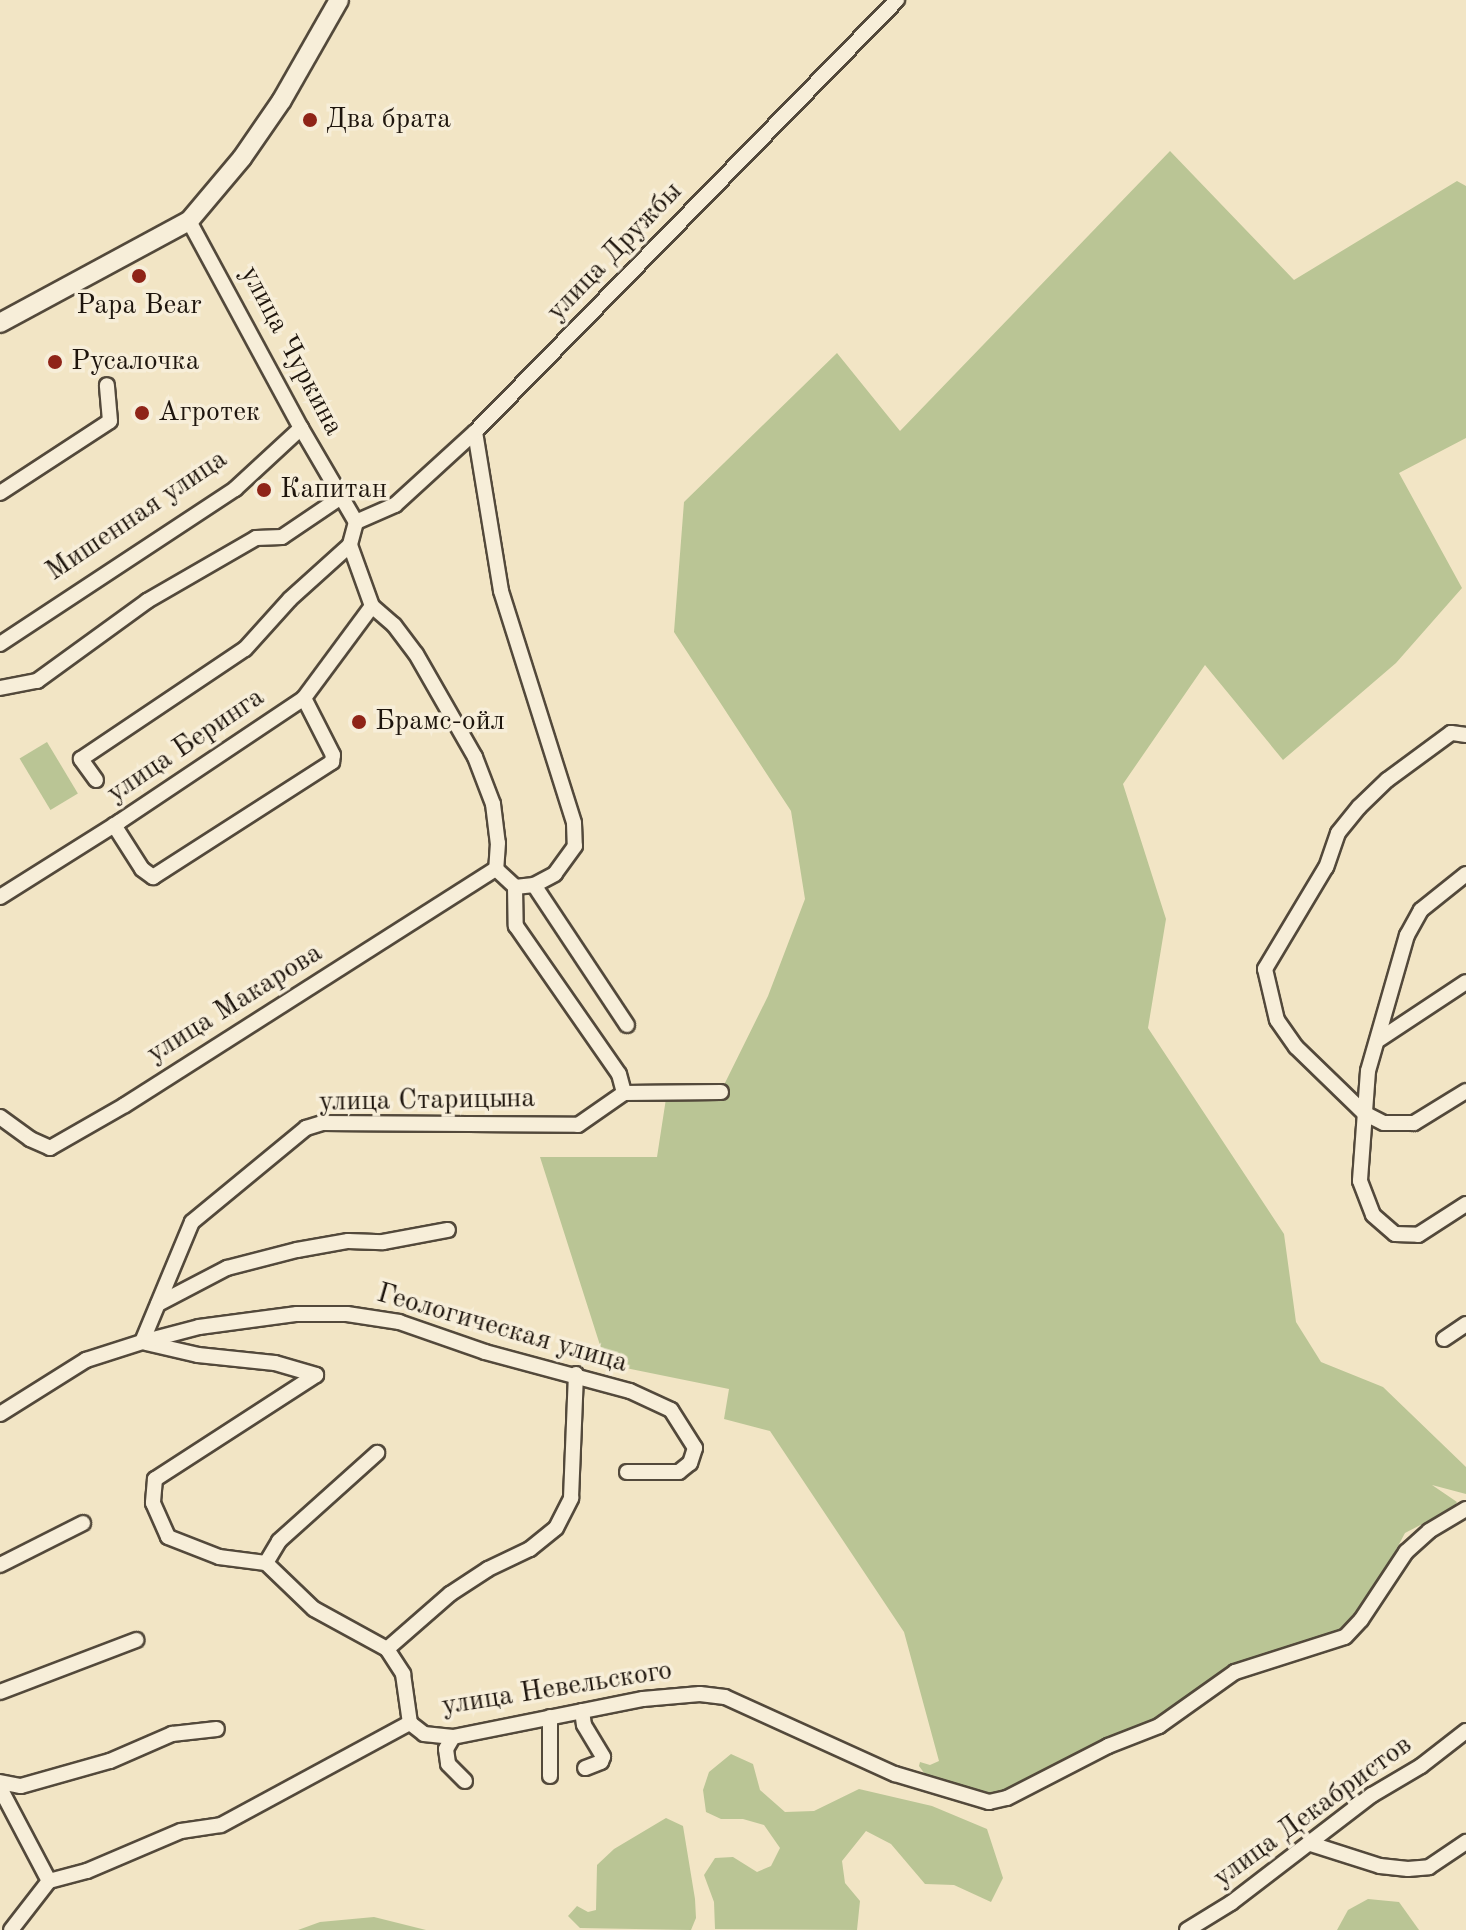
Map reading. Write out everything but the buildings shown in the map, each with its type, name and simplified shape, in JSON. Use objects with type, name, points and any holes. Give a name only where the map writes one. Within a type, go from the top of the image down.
[{"type":"main road","points":[[0,323],[189,221],[242,158],[282,100],[339,0]]},
{"type":"street","name":"улица Дружбы","points":[[356,522],[395,505],[475,432],[897,0]]},
{"type":"street","name":"улица Чуркина","points":[[189,221],[301,428],[356,522]]},
{"type":"street","points":[[0,493],[110,421],[107,385]]},
{"type":"street","name":"Мишенная улица","points":[[0,644],[235,489],[301,428]]},
{"type":"street","points":[[475,432],[501,591],[574,823],[575,846],[555,874],[534,885],[515,887]]},
{"type":"street","points":[[0,688],[37,681],[147,601],[256,538],[282,537],[341,497]]},
{"type":"street","points":[[96,780],[81,759],[245,649],[290,599],[350,545],[356,522]]},
{"type":"street","points":[[350,545],[372,606],[394,625],[416,654],[475,757],[493,804],[498,843],[496,869],[515,887],[516,926],[619,1074],[624,1093],[721,1092]]},
{"type":"street","name":"улица Беринга","points":[[0,897],[304,698],[372,606]]},
{"type":"street","points":[[114,825],[142,869],[153,877],[332,762],[333,755],[304,698]]},
{"type":"street","points":[[1466,735],[1451,733],[1387,780],[1359,807],[1338,833],[1326,867],[1265,969],[1277,1020],[1296,1047],[1364,1113],[1384,1123],[1414,1123],[1466,1091]]},
{"type":"street","name":"улица Макарова","points":[[0,1117],[30,1139],[50,1148],[125,1105],[496,869]]},
{"type":"street","points":[[1466,874],[1421,910],[1407,935],[1380,1039],[1368,1071],[1360,1181],[1373,1215],[1395,1234],[1418,1235],[1466,1204]]},
{"type":"street","points":[[534,885],[627,1025]]},
{"type":"street","points":[[1380,1039],[1466,982]]},
{"type":"street","name":"улица Старицына","points":[[142,1342],[192,1222],[306,1128],[322,1123],[578,1125],[624,1093]]},
{"type":"street","points":[[158,1304],[227,1268],[348,1241],[383,1242],[448,1230]]},
{"type":"street","name":"Геологическая улица","points":[[0,1414],[86,1360],[142,1342],[199,1327],[269,1318],[347,1314],[399,1322],[485,1352],[576,1374],[630,1391],[671,1410],[695,1448],[690,1463],[679,1472],[627,1472]]},
{"type":"street","points":[[1444,1339],[1466,1324]]},
{"type":"street","points":[[142,1342],[198,1355],[275,1363],[316,1375],[155,1479],[153,1503],[168,1537],[219,1557],[266,1563],[314,1609],[387,1649],[403,1674],[410,1723]]},
{"type":"street","points":[[387,1649],[450,1594],[488,1569],[530,1549],[556,1528],[571,1498],[576,1374]]},
{"type":"street","points":[[266,1563],[279,1541],[377,1453]]},
{"type":"street","name":"улица Невельского","points":[[49,1881],[87,1871],[181,1831],[221,1825],[410,1723],[424,1734],[453,1737],[643,1699],[700,1694],[725,1697],[895,1774],[989,1802],[1007,1798],[1108,1746],[1172,1719],[1235,1672],[1345,1637],[1361,1620],[1406,1552],[1429,1531],[1466,1509]]},
{"type":"street","points":[[0,1565],[83,1523]]},
{"type":"street","points":[[0,1692],[136,1640]]},
{"type":"street","points":[[582,1711],[584,1725],[603,1757],[601,1762],[585,1768]]},
{"type":"street","points":[[550,1717],[550,1776]]},
{"type":"street","points":[[11,1930],[49,1881],[0,1785],[21,1786],[110,1761],[172,1734],[217,1729]]},
{"type":"street","name":"улица Декабристов","points":[[1187,1930],[1219,1912],[1372,1795],[1421,1766],[1466,1731]]},
{"type":"street","points":[[453,1737],[446,1749],[448,1764],[465,1781]]},
{"type":"street","points":[[1311,1844],[1380,1866],[1408,1869],[1429,1867],[1466,1842]]},
{"type":"green space","points":[[1170,151],[1294,280],[1457,181],[1466,186],[1466,438],[1399,473],[1462,588],[1396,663],[1283,760],[1205,665],[1123,784],[1166,919],[1148,1028],[1284,1234],[1296,1322],[1321,1362],[1383,1387],[1466,1467],[1466,1494],[1432,1485],[1457,1502],[1453,1508],[1405,1533],[1382,1576],[1345,1630],[1233,1666],[1212,1677],[1158,1721],[991,1796],[927,1777],[919,1766],[920,1762],[930,1765],[939,1761],[904,1632],[770,1431],[724,1419],[729,1389],[606,1364],[540,1157],[657,1157],[667,1092],[721,1091],[768,996],[805,899],[791,811],[674,632],[684,502],[837,353],[900,431]]},
{"type":"green space","points":[[47,742],[78,793],[50,810],[20,758]]},
{"type":"green space","points":[[731,1754],[753,1764],[760,1790],[785,1812],[814,1811],[859,1789],[932,1806],[987,1829],[1003,1878],[991,1902],[954,1885],[925,1884],[891,1844],[866,1831],[842,1861],[845,1883],[860,1901],[857,1930],[715,1929],[714,1902],[704,1875],[715,1858],[733,1857],[757,1872],[771,1866],[780,1848],[764,1825],[743,1819],[721,1819],[706,1812],[703,1790],[709,1772]]},
{"type":"green space","points":[[666,1818],[683,1826],[695,1899],[696,1918],[691,1930],[580,1928],[568,1916],[577,1906],[588,1912],[596,1910],[597,1865],[614,1849]]},
{"type":"green space","points":[[1368,1899],[1399,1902],[1419,1930],[1337,1930],[1348,1910]]},
{"type":"green space","points":[[374,1917],[426,1930],[298,1930],[320,1922]]},
{"type":"place","name":"Два брата","points":[[310,120]]},
{"type":"place","name":"Papa Bear","points":[[139,276]]},
{"type":"place","name":"Русалочка","points":[[55,362]]},
{"type":"place","name":"Агротек","points":[[142,413]]},
{"type":"place","name":"Капитан","points":[[264,490]]},
{"type":"place","name":"Брамс-ойл","points":[[359,722]]}]
